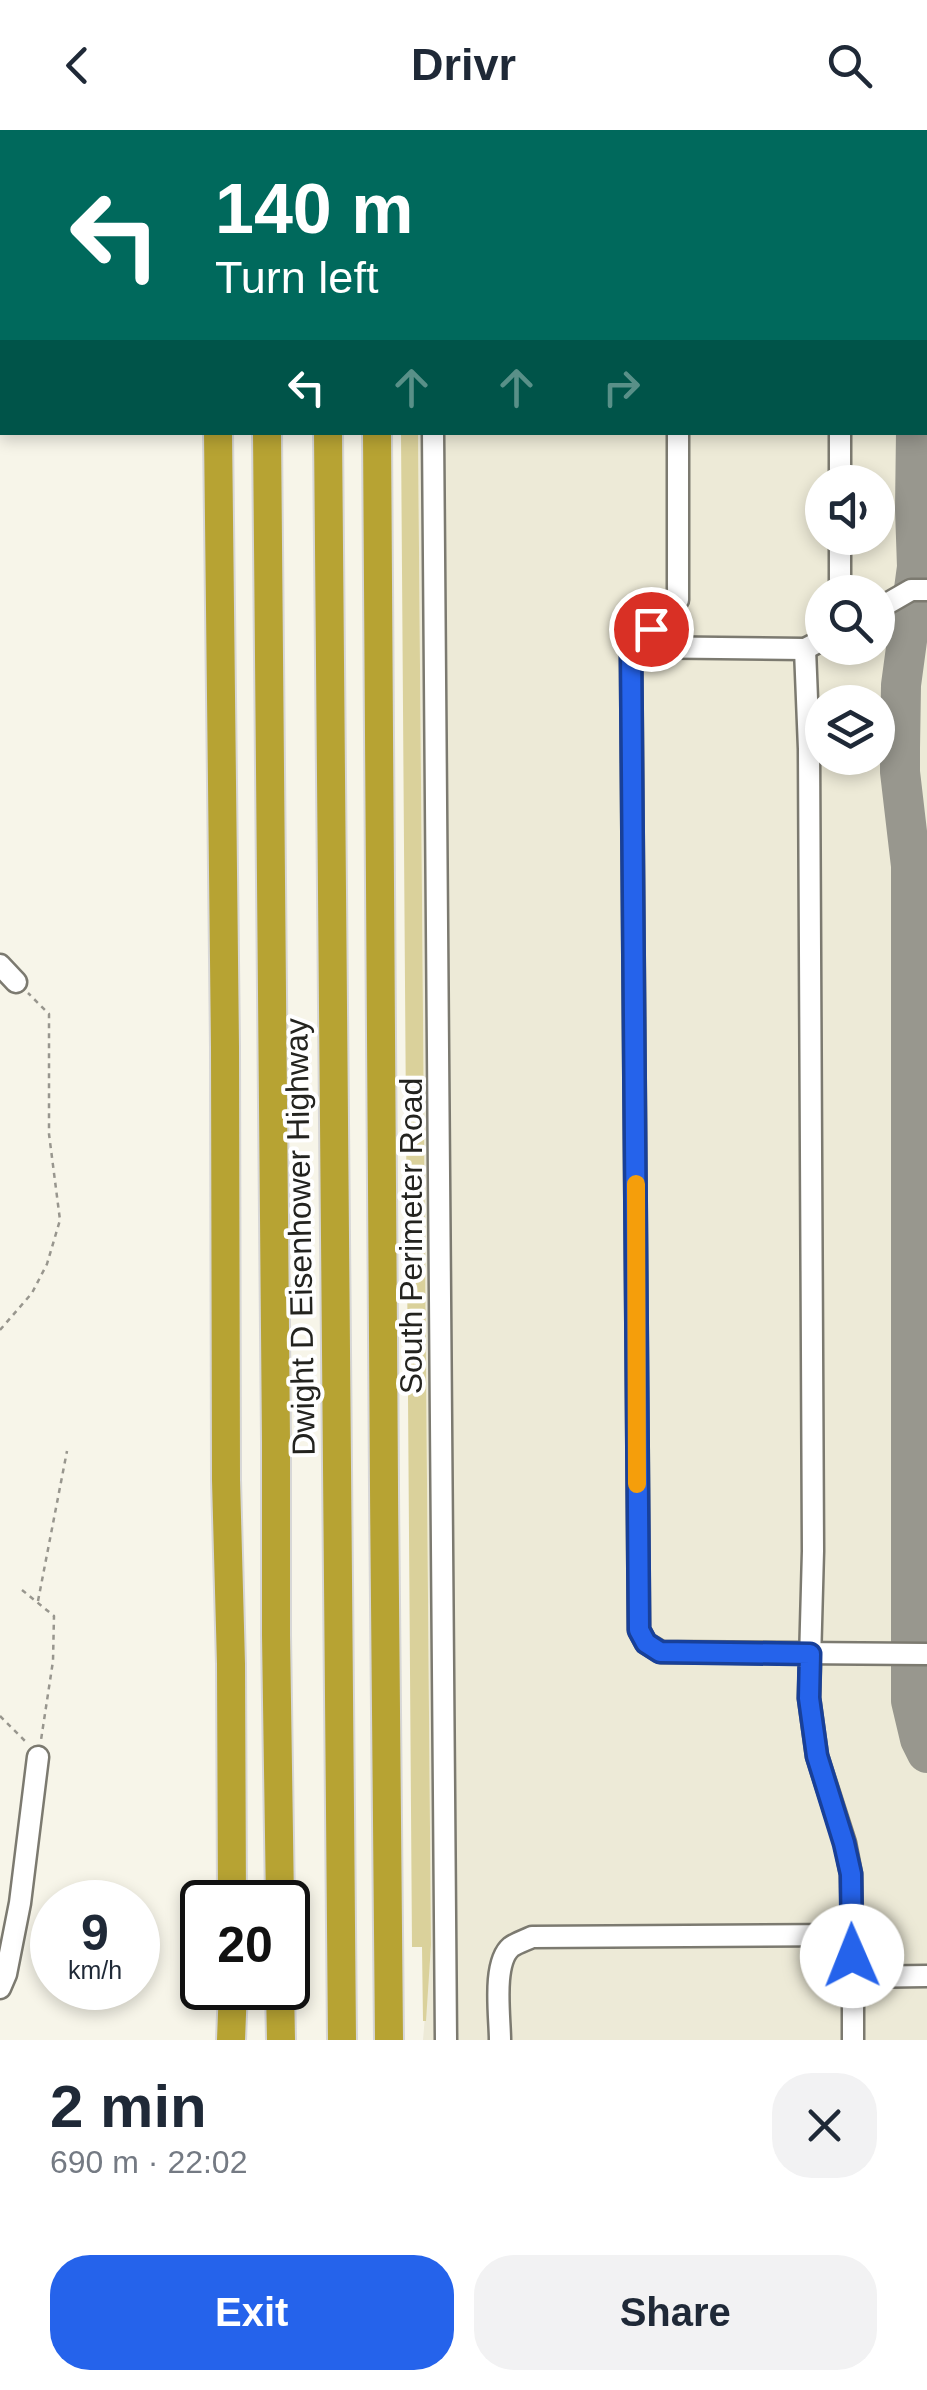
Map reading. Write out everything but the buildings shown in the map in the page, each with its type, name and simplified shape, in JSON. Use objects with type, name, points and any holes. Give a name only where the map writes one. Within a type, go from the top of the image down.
[{"type":"highway","points":[[218,435],[232,1880]]},
{"type":"highway","name":"Dwight D Eisenhower Highway","points":[[267,435],[280,1880]]},
{"type":"highway","name":"Dwight D Eisenhower Highway","points":[[328,435],[342,2040]]},
{"type":"highway","points":[[377,435],[389,2040]]},
{"type":"highway","points":[[231,2040],[232,2010]]},
{"type":"highway","points":[[280,2010],[281,2040]]},
{"type":"street","name":"South Perimeter Road","points":[[433,435],[446,2040]]},
{"type":"street","points":[[678,435],[678,600],[631,647],[639,1630],[646,1643],[660,1652],[927,1654]]},
{"type":"street","points":[[840,435],[840,465]]},
{"type":"street","points":[[895,599],[911,590],[927,590]]},
{"type":"street","points":[[631,647],[805,644]]},
{"type":"street","points":[[813,665],[809,749],[813,1534],[809,1698],[817,1756],[851,1874],[854,2040]]},
{"type":"street","points":[[0,965],[16,982]]},
{"type":"street","points":[[0,1988],[20,1903],[38,1756]]},
{"type":"street","points":[[500,2040],[501,1960],[511,1947],[532,1937],[852,1935]]},
{"type":"street","points":[[853,1977],[927,1976]]},
{"type":"path","points":[[0,1330],[32,1293],[47,1264],[60,1220],[49,1134],[48,1014],[16,982]]},
{"type":"path","points":[[38,1603],[68,1451]]},
{"type":"path","points":[[22,1590],[54,1616],[53,1661],[38,1756]]},
{"type":"path","points":[[0,1716],[38,1756]]},
{"type":"shaded area","points":[[401,435],[418,435],[431,1945],[426,2021],[422,1947],[412,1947]]},
{"type":"shaded area","points":[[418,435],[927,435],[927,2040],[423,2040],[431,1945]]},
{"type":"taxiway","points":[[916,435],[917,567],[901,685],[900,772],[911,866],[911,1701],[927,1753]]},
{"type":"slow traffic","points":[[636,1184],[637,1484]]},
{"type":"route","points":[[651,629],[631,647],[639,1630],[646,1643],[660,1652],[810,1654],[809,1698],[817,1756],[851,1874],[852,1956]]}]
